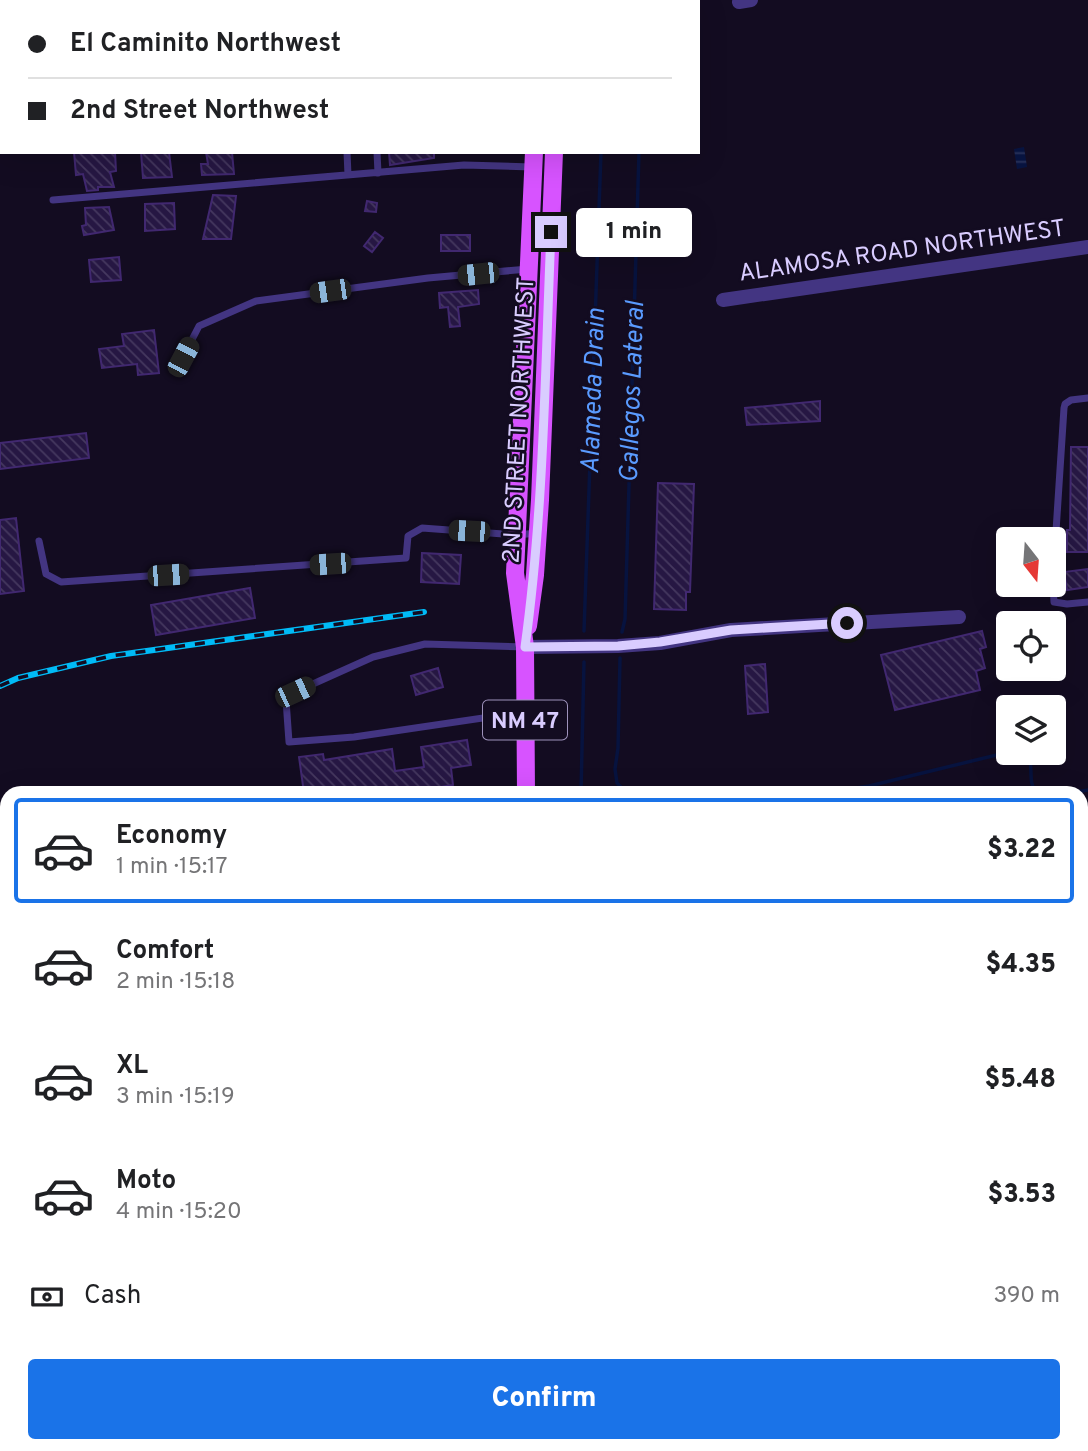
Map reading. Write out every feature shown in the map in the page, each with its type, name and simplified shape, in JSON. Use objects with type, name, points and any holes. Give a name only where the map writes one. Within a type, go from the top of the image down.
[{"type":"main road","name":"2ND STREET NORTHWEST","points":[[526,786],[525,647],[535,575],[554,154]]},
{"type":"main road","name":"2ND STREET NORTHWEST","points":[[525,647],[514,573],[533,160]]},
{"type":"street","name":"ALAMOSA ROAD NORTHWEST","points":[[723,300],[1088,247]]},
{"type":"street","points":[[525,647],[618,646],[731,630],[958,617]]},
{"type":"lane","points":[[347,154],[348,175]]},
{"type":"lane","points":[[377,154],[378,173]]},
{"type":"lane","points":[[53,200],[533,160]]},
{"type":"lane","points":[[183,357],[199,326],[256,301],[428,278],[529,269]]},
{"type":"lane","points":[[1056,527],[1063,408],[1071,400],[1088,398]]},
{"type":"lane","points":[[39,541],[46,574],[61,582],[406,558],[408,536],[422,528],[517,535],[537,533]]},
{"type":"lane","points":[[1054,597],[1054,602],[1067,604],[1088,602]]},
{"type":"lane","points":[[525,647],[425,644],[373,657],[295,692],[286,700],[289,742],[354,737],[525,712]]},
{"type":"shaded area","points":[[1024,147],[1027,167],[1017,169],[1014,149]]},
{"type":"building","points":[[74,154],[115,154],[116,171],[110,172],[114,187],[98,187],[98,190],[87,191],[83,174],[76,175]]},
{"type":"building","points":[[141,154],[169,154],[172,177],[143,178]]},
{"type":"building","points":[[206,154],[232,154],[234,174],[202,175],[201,164],[208,164]]},
{"type":"building","points":[[389,154],[434,154],[434,158],[390,165]]},
{"type":"building","points":[[213,195],[236,196],[231,239],[203,239]]},
{"type":"building","points":[[367,201],[377,203],[376,212],[365,211]]},
{"type":"building","points":[[174,203],[175,229],[145,231],[145,204]]},
{"type":"building","points":[[109,207],[114,230],[84,235],[82,226],[86,225],[85,208]]},
{"type":"building","points":[[375,232],[383,238],[372,252],[364,246]]},
{"type":"building","points":[[441,235],[470,235],[470,251],[441,251]]},
{"type":"building","points":[[119,257],[121,280],[91,282],[89,260]]},
{"type":"building","points":[[478,290],[479,304],[458,307],[460,326],[450,327],[448,307],[440,308],[439,293]]},
{"type":"building","points":[[154,330],[159,373],[138,375],[137,364],[102,368],[99,349],[124,346],[122,334]]},
{"type":"building","points":[[820,401],[820,421],[747,425],[745,408]]},
{"type":"building","points":[[86,433],[89,458],[0,469],[0,443]]},
{"type":"building","points":[[1071,447],[1088,447],[1088,552],[1067,552],[1067,530],[1070,530]]},
{"type":"building","points":[[658,483],[694,484],[690,592],[686,592],[686,610],[654,609]]},
{"type":"building","points":[[16,518],[24,591],[0,594],[0,520]]},
{"type":"building","points":[[422,553],[461,555],[459,584],[421,582]]},
{"type":"building","points":[[1088,569],[1088,587],[1067,590],[1066,572]]},
{"type":"building","points":[[250,588],[255,618],[156,635],[151,605]]},
{"type":"building","points":[[982,631],[986,647],[980,649],[985,668],[976,671],[980,690],[895,710],[881,655]]},
{"type":"building","points":[[765,664],[768,712],[748,714],[745,666]]},
{"type":"building","points":[[438,668],[443,687],[416,695],[411,676]]},
{"type":"building","points":[[467,740],[471,765],[451,768],[453,785],[447,786],[303,786],[299,757],[323,754],[324,760],[392,749],[395,771],[424,767],[421,747]]},
{"type":"waterway","name":"Alameda Drain","points":[[584,631],[601,154]]},
{"type":"waterway","name":"Gallegos Lateral","points":[[622,632],[625,619],[639,154]]},
{"type":"waterway","name":"Gallegos Lateral","points":[[620,658],[615,769],[620,786]]},
{"type":"waterway","name":"Alameda Drain","points":[[581,786],[584,662]]},
{"type":"waterway","name":"Gallegos Lateral","points":[[869,786],[996,755]]},
{"type":"waterway","name":"Gallegos Lateral","points":[[1031,765],[1033,786]]},
{"type":"railway","points":[[0,686],[18,678],[111,656],[424,612]]},
{"type":"route","points":[[551,232],[540,500],[535,575],[525,647],[618,646],[731,630],[847,623]]}]
